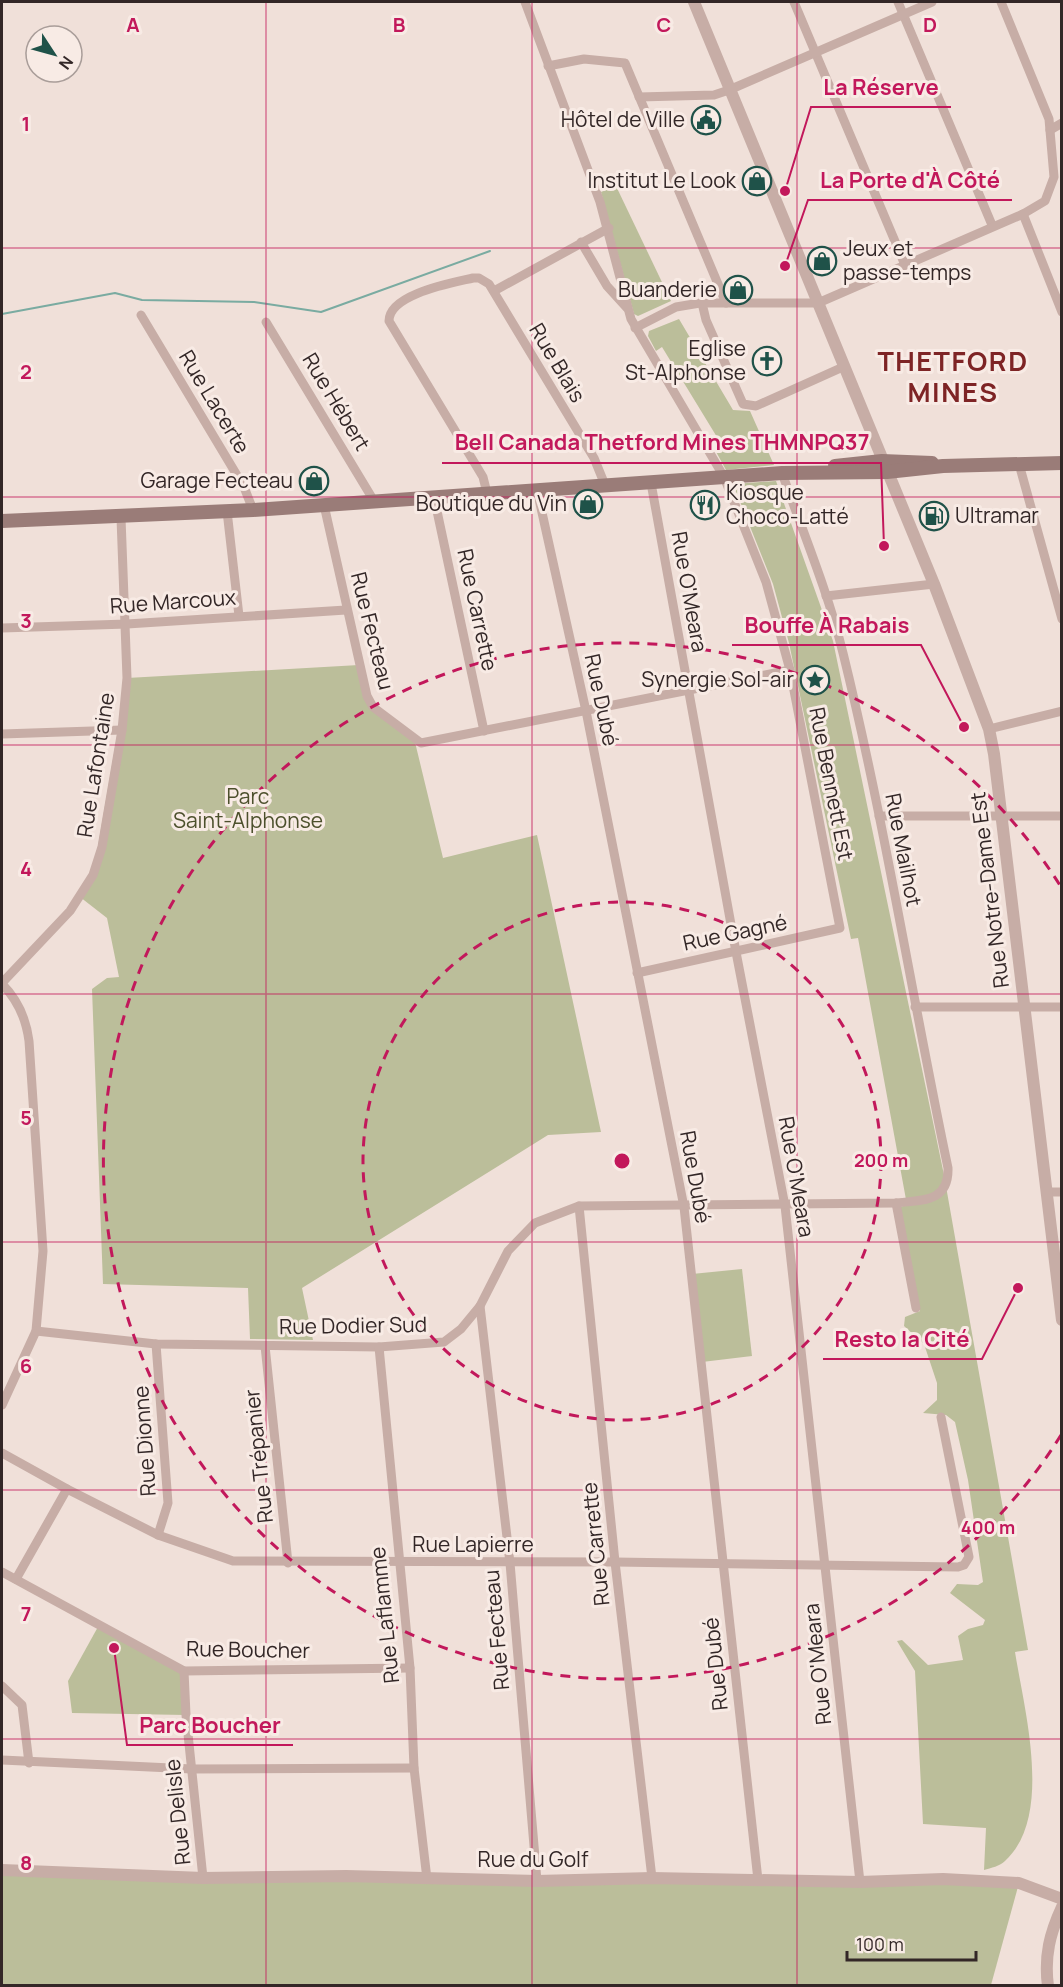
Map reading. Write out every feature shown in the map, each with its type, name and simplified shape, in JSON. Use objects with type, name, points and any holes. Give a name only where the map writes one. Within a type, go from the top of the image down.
[{"type":"main road","points":[[2,521],[227,512],[885,467],[1062,463]]},
{"type":"street","points":[[525,2],[548,66],[584,153],[609,228],[627,308]]},
{"type":"street","name":"Rue Notre-Dame Est","points":[[694,2],[934,584],[989,729],[994,754],[1062,1320]]},
{"type":"street","points":[[794,2],[905,265]]},
{"type":"street","points":[[898,2],[992,225]]},
{"type":"street","points":[[639,97],[714,94],[729,90],[932,2]]},
{"type":"street","points":[[635,328],[676,307],[702,303],[818,303],[992,225],[1023,214],[1045,201],[1054,177],[1050,130],[1045,109],[1001,2]]},
{"type":"street","points":[[548,66],[584,58],[619,61],[628,67],[726,303]]},
{"type":"street","points":[[1050,130],[1062,123]]},
{"type":"street","points":[[1023,214],[1062,312]]},
{"type":"street","points":[[487,494],[483,477],[389,321],[390,312],[418,293],[473,278],[484,280],[494,291],[609,228]]},
{"type":"street","points":[[581,242],[607,286],[627,308]]},
{"type":"street","name":"Rue Blais","points":[[494,291],[594,458],[605,485]]},
{"type":"street","points":[[702,303],[706,320],[743,404],[747,406],[756,406],[843,367]]},
{"type":"street","name":"Rue Bennett Est","points":[[627,308],[635,328],[724,477],[766,582],[790,670],[840,928]]},
{"type":"street","name":"Rue Lacerte","points":[[141,315],[244,487],[253,510]]},
{"type":"street","name":"Rue Hébert","points":[[266,322],[374,501]]},
{"type":"street","points":[[1018,464],[1062,619]]},
{"type":"street","name":"Rue Mailhot","points":[[782,473],[843,651],[879,816],[949,1179],[947,1186],[937,1196],[896,1203]]},
{"type":"street","name":"Rue O'Meara","points":[[651,483],[736,952],[785,1206],[860,1882]]},
{"type":"street","name":"Rue Dubé","points":[[537,490],[586,711],[684,1207],[758,1880]]},
{"type":"street","name":"Rue Carrette","points":[[434,497],[484,731]]},
{"type":"street","name":"Rue Fecteau","points":[[324,505],[346,610],[367,696],[373,707],[421,743],[484,731]]},
{"type":"street","points":[[227,512],[239,616]]},
{"type":"street","name":"Rue Lafontaine","points":[[2,984],[70,911],[93,875],[102,847],[122,730],[127,678],[127,624],[121,518]]},
{"type":"street","points":[[1050,579],[1062,579]]},
{"type":"street","points":[[826,596],[934,584]]},
{"type":"street","name":"Rue Marcoux","points":[[2,627],[127,624],[346,610]]},
{"type":"street","points":[[484,731],[790,670]]},
{"type":"street","points":[[989,729],[1062,711]]},
{"type":"street","points":[[2,734],[122,730]]},
{"type":"street","points":[[879,816],[1062,816]]},
{"type":"street","name":"Rue Gagné","points":[[637,973],[840,928]]},
{"type":"street","points":[[2,984],[20,1008],[27,1024],[43,1251],[36,1331],[2,1405]]},
{"type":"street","points":[[915,1007],[1062,1007]]},
{"type":"street","points":[[1046,1192],[1062,1192]]},
{"type":"street","points":[[896,1203],[916,1308]]},
{"type":"street","name":"Rue Dodier Sud","points":[[36,1331],[156,1344],[379,1347],[444,1341],[461,1329],[480,1306],[508,1251],[535,1223],[579,1206],[684,1207],[896,1203]]},
{"type":"street","name":"Rue Carrette","points":[[579,1206],[615,1562],[652,1878]]},
{"type":"street","name":"Rue Fecteau","points":[[480,1306],[510,1563],[537,1881]]},
{"type":"street","name":"Rue Dionne","points":[[156,1344],[168,1503],[158,1534]]},
{"type":"street","name":"Rue Trépanier","points":[[266,1346],[288,1563]]},
{"type":"street","name":"Rue Laflamme","points":[[379,1347],[398,1563],[410,1668],[414,1768],[427,1879]]},
{"type":"street","name":"Rue Lapierre","points":[[2,1453],[67,1489],[158,1534],[233,1561],[288,1563],[615,1562],[958,1567],[967,1562],[969,1557],[941,1418]]},
{"type":"street","points":[[16,1580],[67,1489]]},
{"type":"street","name":"Rue Boucher","points":[[2,1572],[184,1671],[410,1668]]},
{"type":"street","name":"Rue Delisle","points":[[184,1671],[203,1878]]},
{"type":"street","points":[[2,1686],[22,1706],[29,1763]]},
{"type":"street","points":[[2,1760],[192,1769],[414,1768]]},
{"type":"street","name":"Rue du Golf","points":[[2,1870],[203,1878],[346,1876],[537,1881],[652,1878],[860,1882],[943,1880],[1009,1882],[1036,1888],[1062,1899]]},
{"type":"street","points":[[1048,1986],[1046,1969],[1049,1941],[1062,1907]]},
{"type":"green space","points":[[616,186],[671,301],[638,316],[634,314],[601,192]]},
{"type":"green space","points":[[679,319],[733,410],[750,411],[774,465],[726,470],[714,448],[720,442],[662,347],[656,351],[648,336],[649,331]]},
{"type":"green space","points":[[776,481],[833,641],[944,1175],[1028,1650],[1015,1652],[1032,1761],[1032,1790],[1028,1817],[1020,1841],[1005,1861],[998,1866],[984,1870],[986,1828],[923,1824],[915,1671],[897,1641],[902,1640],[928,1665],[963,1660],[958,1636],[968,1629],[983,1625],[985,1620],[950,1593],[957,1584],[978,1585],[983,1582],[968,1480],[955,1422],[946,1415],[923,1413],[937,1400],[937,1383],[924,1344],[904,1326],[905,1317],[920,1311],[900,1207],[907,1205],[858,938],[851,939],[789,643],[773,584],[733,484]]},
{"type":"green space","name":"Parc Saint-Alphonse","points":[[359,665],[367,696],[414,738],[443,858],[537,835],[601,1132],[548,1135],[302,1288],[313,1340],[250,1339],[248,1288],[103,1284],[92,989],[107,978],[119,977],[107,918],[80,897],[93,875],[127,678]]},
{"type":"green space","points":[[742,1269],[752,1356],[702,1362],[692,1274]]},
{"type":"green space","points":[[99,1625],[184,1671],[186,1715],[72,1713],[68,1681]]},
{"type":"green space","points":[[2,1870],[1019,1883],[991,1985],[2,1985]]},
{"type":"waterway","points":[[2,314],[115,293],[142,300],[254,302],[321,312],[490,251]]},
{"type":"place","name":"Hôtel de Ville","points":[[706,120]]},
{"type":"place","name":"Institut Le Look","points":[[757,181]]},
{"type":"place","name":"La Réserve","points":[[785,191]]},
{"type":"place","name":"Jeux et passe-temps","points":[[822,261]]},
{"type":"place","name":"La Porte d'À Côté","points":[[785,266]]},
{"type":"place","name":"Buanderie","points":[[738,290]]},
{"type":"place","name":"Eglise St-Alphonse","points":[[767,361]]},
{"type":"place","name":"Garage Fecteau","points":[[314,481]]},
{"type":"place","name":"Boutique du Vin","points":[[588,504]]},
{"type":"place","name":"Kiosque Choco-Latté","points":[[705,505]]},
{"type":"place","name":"Ultramar","points":[[934,516]]},
{"type":"place","name":"Bell Canada Thetford Mines THMNPQ37","points":[[884,546]]},
{"type":"place","name":"Synergie Sol-air","points":[[815,680]]},
{"type":"place","name":"Bouffe À Rabais","points":[[964,727]]},
{"type":"place","name":"Resto la Cité","points":[[1018,1288]]},
{"type":"place","name":"Parc Boucher","points":[[114,1648]]},
{"type":"district","name":"THETFORD MINES","points":[[953,378]]}]
